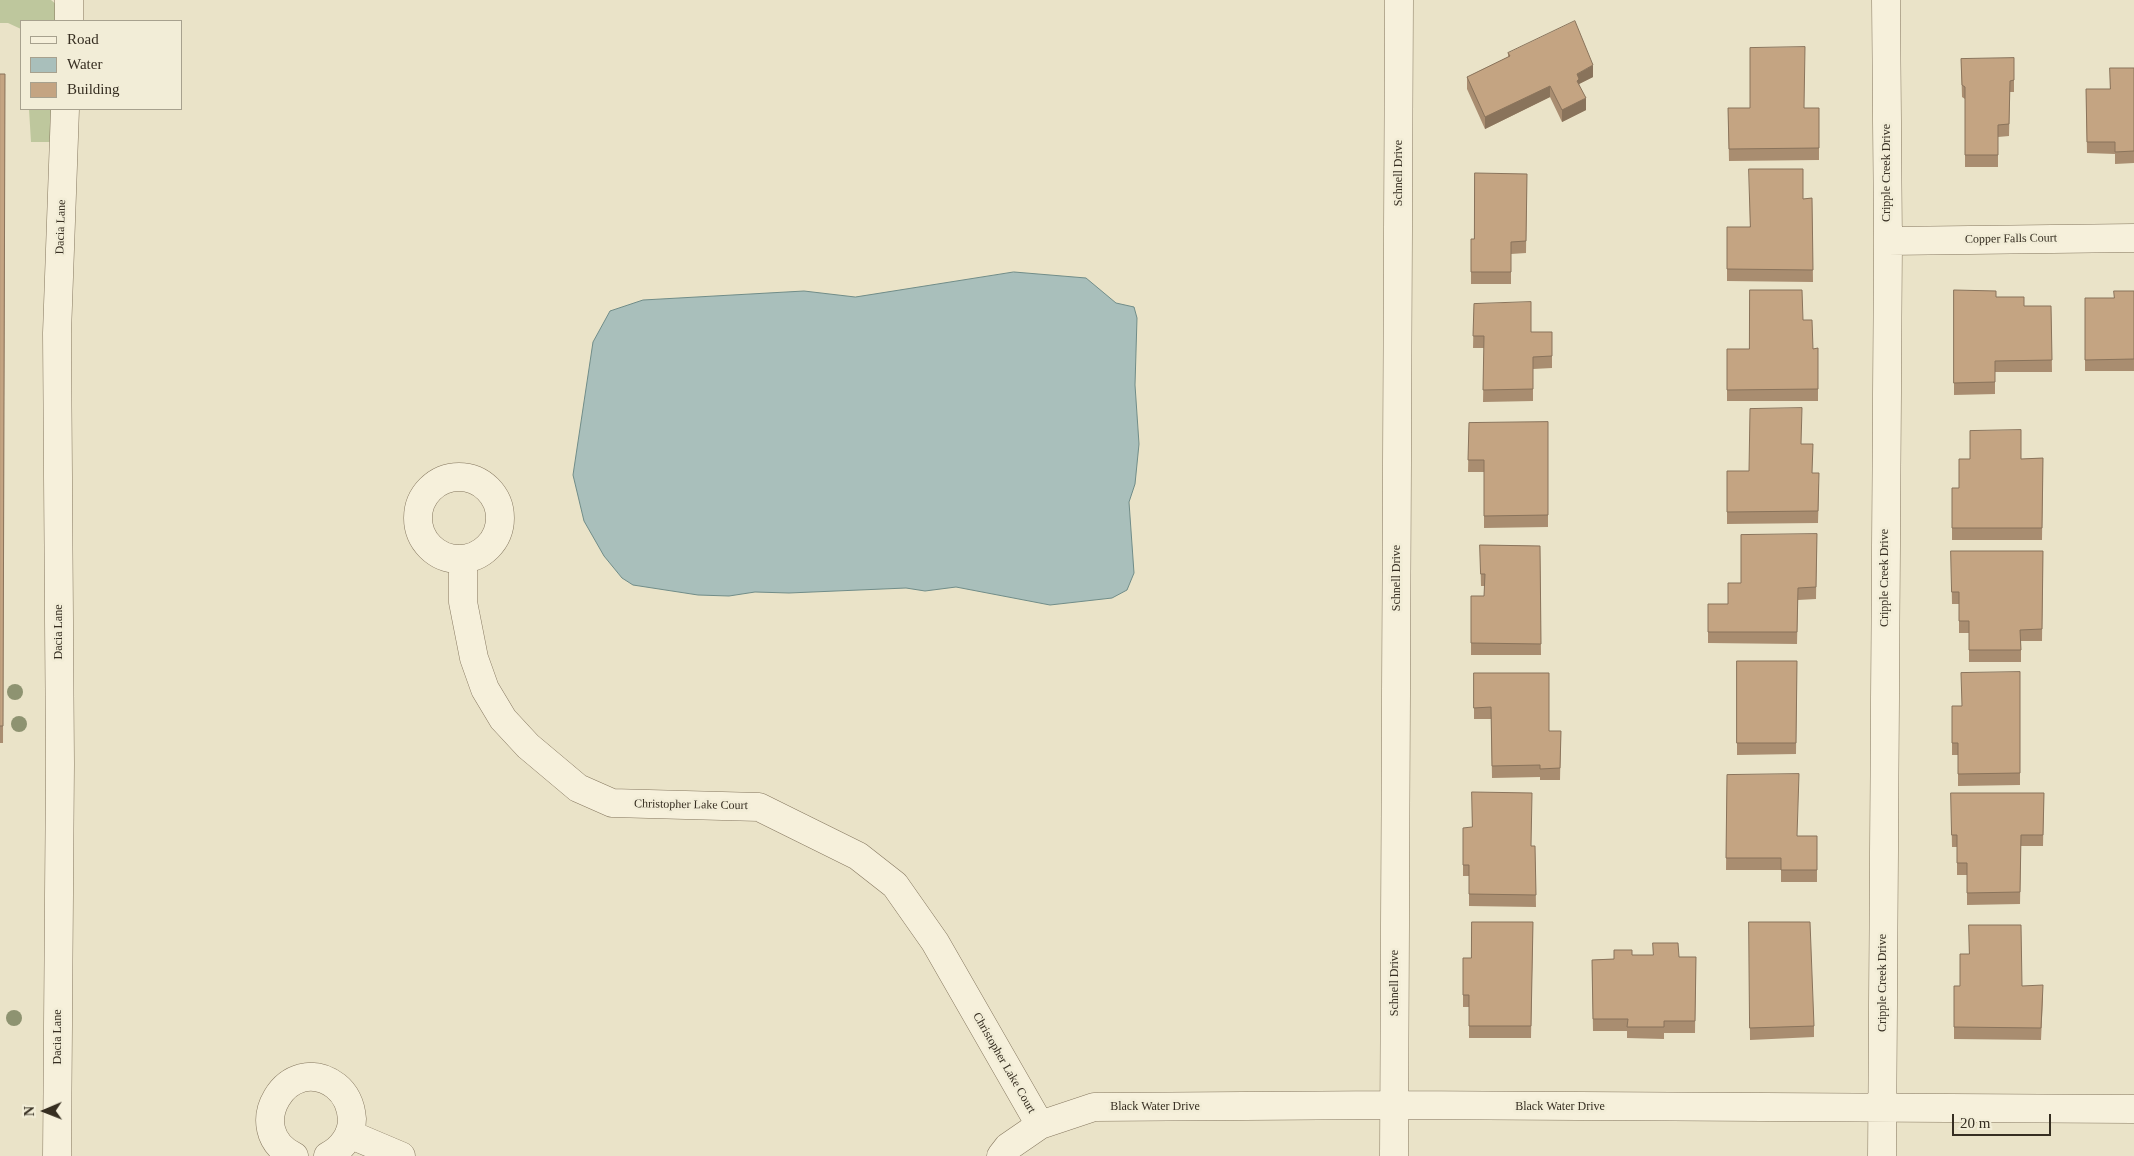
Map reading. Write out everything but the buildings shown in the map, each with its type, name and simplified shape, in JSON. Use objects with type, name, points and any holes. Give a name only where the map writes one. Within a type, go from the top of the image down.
[{"type":"street","points":[[69,20],[70,0]]},
{"type":"street","name":"Schnell Drive","points":[[1394,1156],[1399,0]]},
{"type":"street","name":"Cripple Creek Drive","points":[[1882,1156],[1888,241],[1886,0]]},
{"type":"street","name":"Dacia Lane","points":[[57,1156],[60,774],[57,333],[65,110]]},
{"type":"street","name":"Copper Falls Court","points":[[1888,241],[2134,238]]},
{"type":"street","name":"Christopher Lake Court","points":[[463,559],[463,602],[474,658],[486,689],[503,719],[528,746],[578,788],[612,803],[759,807],[858,856],[895,885],[935,942],[1040,1125]]},
{"type":"street","points":[[294,1156],[280,1145],[273,1136],[270,1124],[274,1100],[286,1086],[294,1081],[313,1078],[322,1079],[339,1089],[345,1096],[352,1114],[349,1134],[343,1145],[328,1156]]},
{"type":"street","name":"Black Water Drive","points":[[1001,1156],[1008,1146],[1040,1125],[1094,1107],[1394,1105],[2134,1109]]},
{"type":"street","points":[[349,1134],[401,1156]]},
{"type":"green space","points":[[0,0],[51,0],[57,5],[61,20],[20,20],[20,29],[8,23],[0,23]]},
{"type":"green space","points":[[29,110],[56,110],[55,142],[31,142]]},
{"type":"water","points":[[1014,272],[1086,278],[1116,303],[1134,307],[1137,318],[1135,385],[1139,444],[1135,484],[1129,502],[1134,573],[1127,590],[1112,598],[1050,605],[956,587],[925,591],[906,588],[789,593],[755,592],[729,596],[698,595],[633,585],[622,578],[604,556],[584,521],[573,475],[593,342],[610,311],[643,300],[804,291],[855,297]]}]
